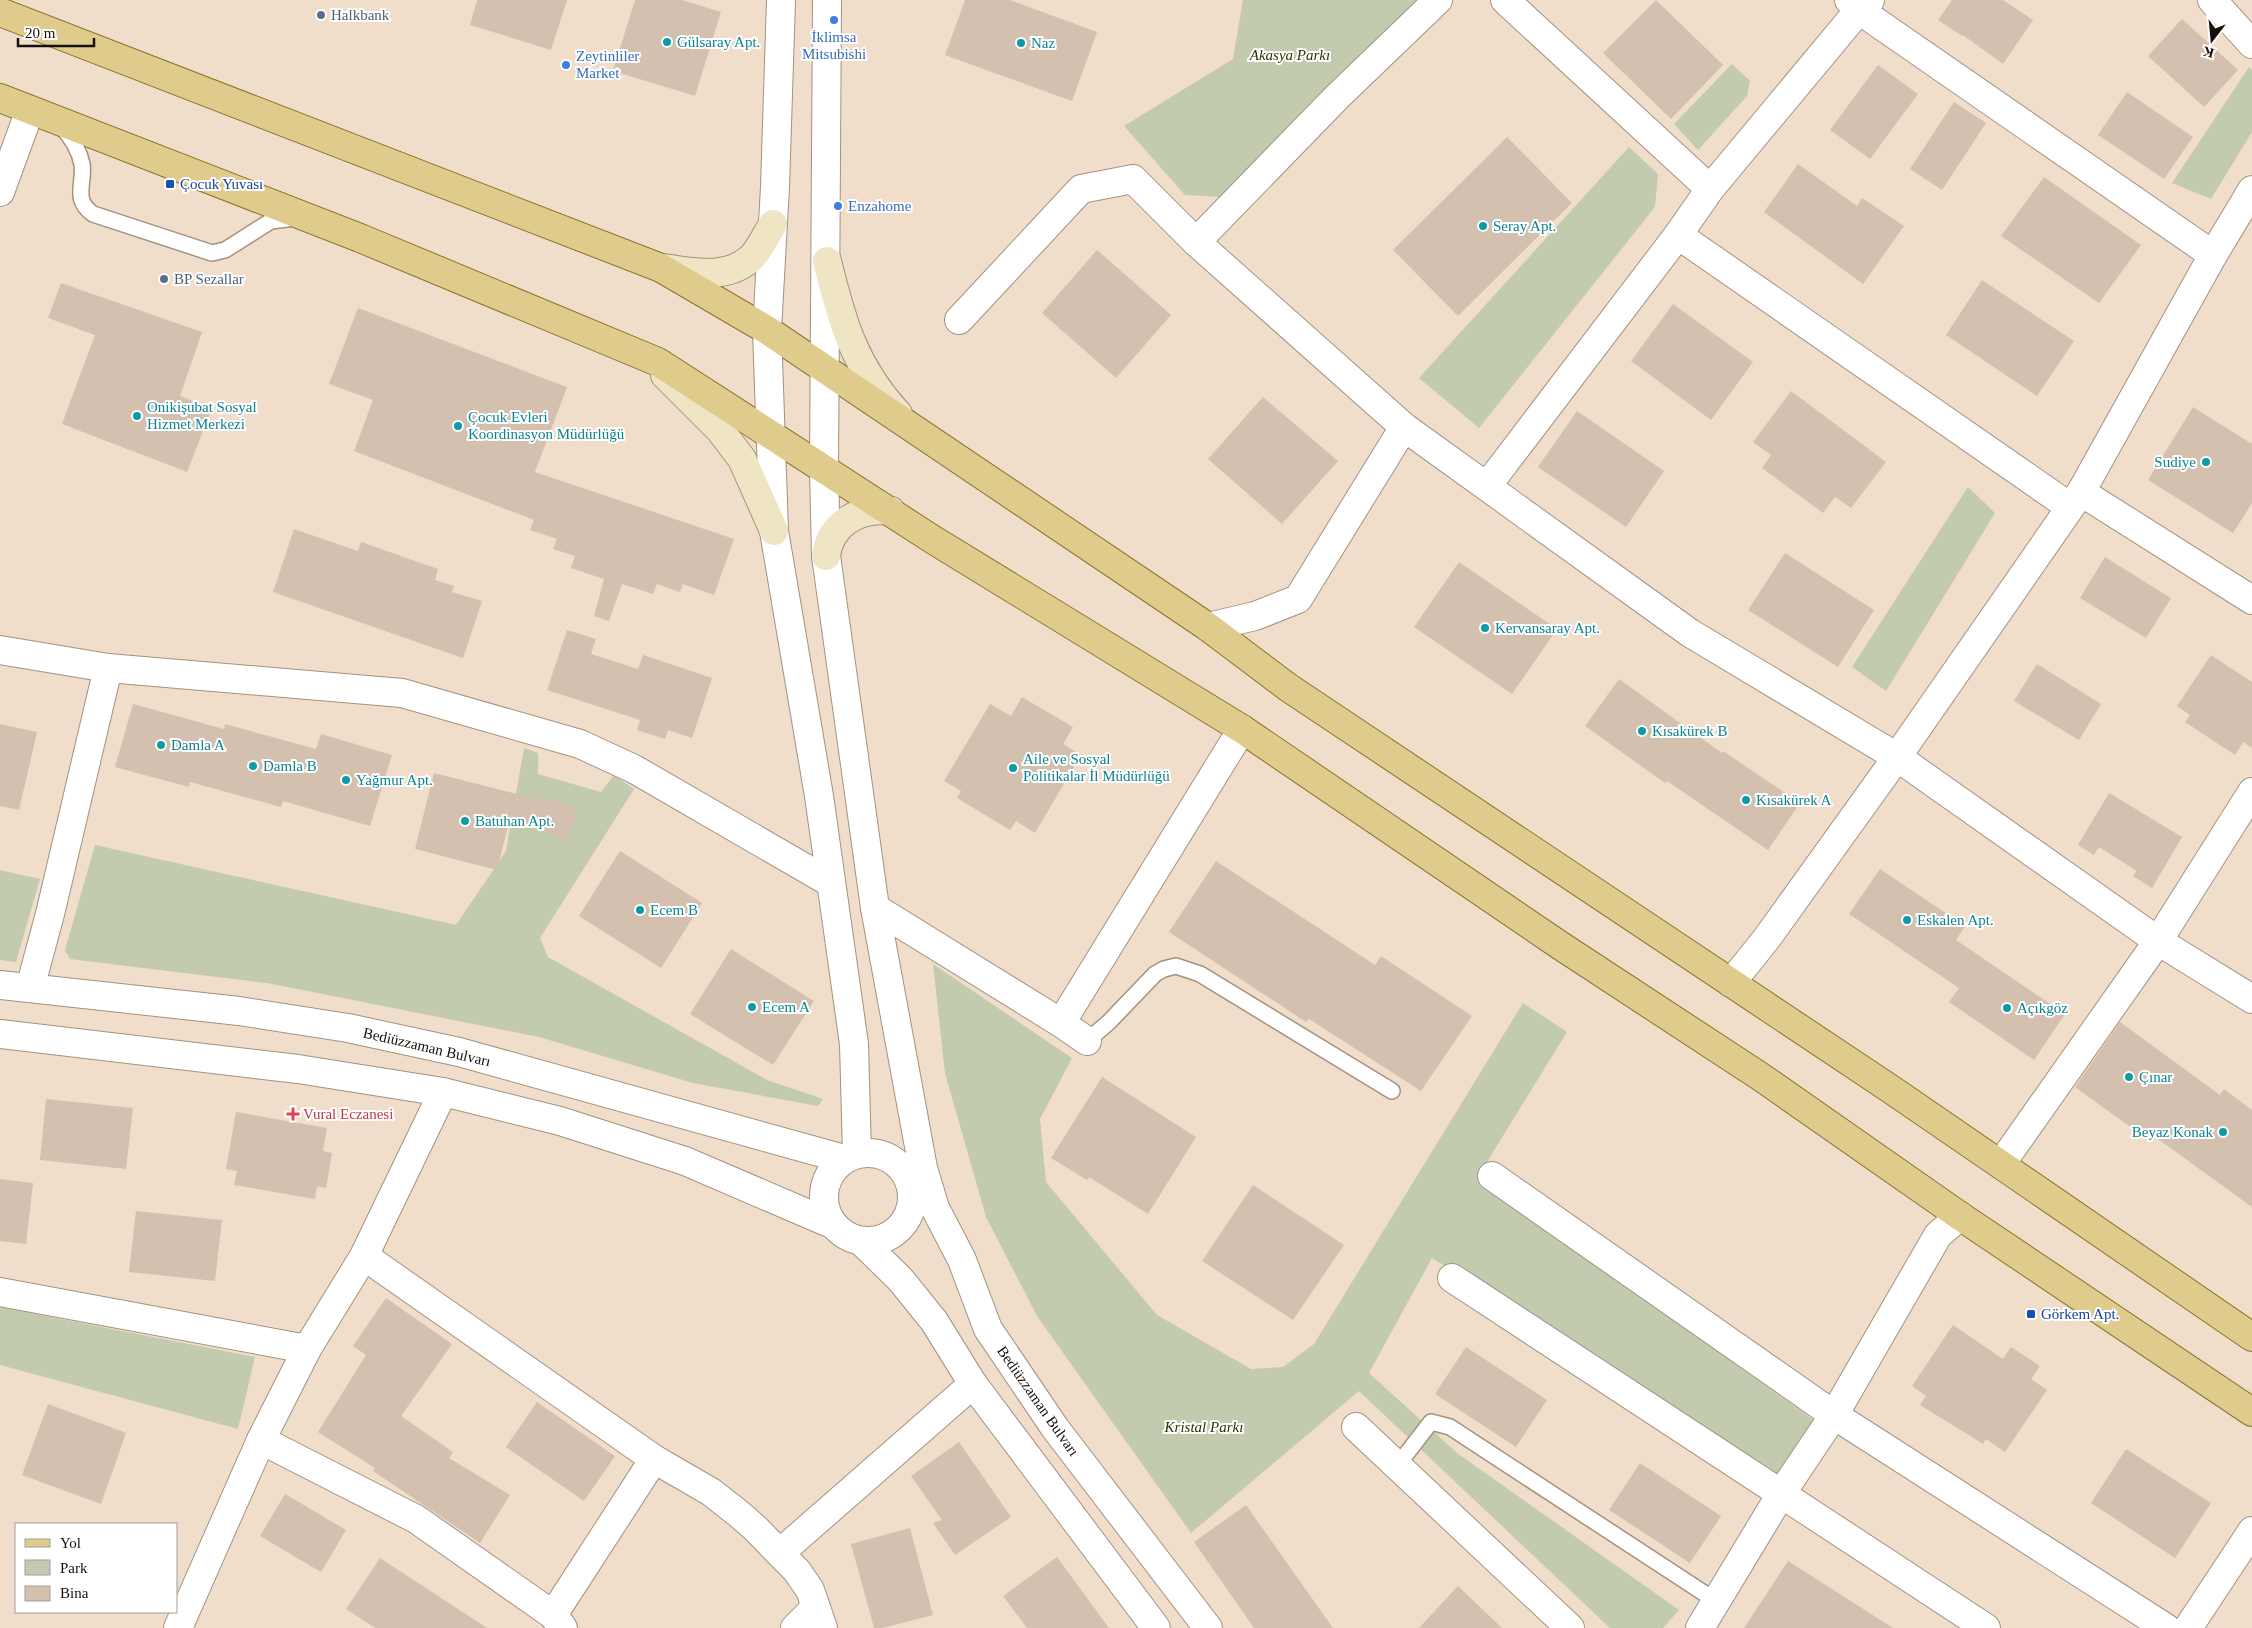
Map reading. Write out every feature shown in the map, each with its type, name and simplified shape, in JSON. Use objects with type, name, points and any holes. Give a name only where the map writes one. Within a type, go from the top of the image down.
[{"type":"main road","points":[[0,12],[660,268],[767,330],[1208,627],[1289,688],[2001,1164],[2252,1337]]},
{"type":"main road","points":[[0,98],[310,218],[658,362],[932,539],[1242,730],[1561,946],[1761,1077],[1960,1216],[2252,1412]]},
{"type":"main road","points":[[660,268],[712,274],[733,270],[751,258],[773,224]]},
{"type":"main road","points":[[827,261],[838,304],[855,355],[879,394],[898,414],[924,436]]},
{"type":"main road","points":[[633,352],[675,383],[733,446],[742,459],[774,531]]},
{"type":"main road","points":[[826,556],[832,538],[850,517],[877,509],[891,512]]},
{"type":"street","points":[[781,0],[773,224],[767,330],[774,531],[819,796],[854,1044],[850,1157]]},
{"type":"street","name":"Bediüzzaman Bulvarı","points":[[827,0],[825,172],[827,261],[824,468],[826,556],[875,908],[926,1181],[936,1208],[962,1260],[988,1330],[1054,1428],[1208,1628]]},
{"type":"street","points":[[1196,242],[1337,97],[1438,0]]},
{"type":"street","points":[[1505,0],[1710,189]]},
{"type":"street","points":[[2212,0],[2252,44]]},
{"type":"street","points":[[1487,486],[1678,235],[1710,189],[1859,3],[2213,255]]},
{"type":"street","points":[[0,192],[30,110]]},
{"type":"street","points":[[959,320],[1081,189],[1133,179],[1196,242],[1404,427],[1690,633],[1897,757],[2158,941],[2252,999]]},
{"type":"street","points":[[1732,984],[1897,757],[2075,500],[2213,255],[2252,190]]},
{"type":"street","points":[[1678,235],[2075,500],[2252,600]]},
{"type":"street","points":[[1208,627],[1255,616],[1298,599],[1404,427]]},
{"type":"street","points":[[0,650],[108,668],[402,693],[580,744],[634,769],[831,883]]},
{"type":"street","points":[[30,988],[50,914],[108,668]]},
{"type":"street","points":[[1061,1023],[1242,730]]},
{"type":"street","points":[[2001,1164],[2158,941],[2252,792]]},
{"type":"street","points":[[875,908],[1087,1041]]},
{"type":"street","name":"Bediüzzaman Bulvarı","points":[[0,984],[239,1011],[348,1028],[459,1052],[850,1157]]},
{"type":"street","points":[[0,1034],[298,1069],[443,1092],[560,1121],[685,1161],[834,1225],[851,1238],[861,1240],[874,1241],[887,1237],[902,1224],[911,1207],[912,1193],[909,1180]]},
{"type":"street","points":[[178,1628],[261,1440],[307,1349],[364,1256],[443,1092]]},
{"type":"street","points":[[834,1225],[826,1211],[823,1195],[829,1175],[850,1157],[869,1153],[882,1155],[893,1161],[936,1208]]},
{"type":"street","points":[[1492,1176],[1834,1415],[2166,1628]]},
{"type":"street","points":[[1700,1628],[1781,1494],[1834,1415],[1938,1235],[1960,1216]]},
{"type":"street","points":[[861,1240],[900,1279],[934,1321],[973,1384],[1156,1628]]},
{"type":"street","points":[[364,1256],[654,1459],[711,1492],[756,1528],[798,1571],[810,1590],[819,1618],[795,1628]]},
{"type":"street","points":[[1452,1278],[1986,1628]]},
{"type":"street","points":[[0,1292],[307,1349]]},
{"type":"street","points":[[780,1552],[973,1384]]},
{"type":"street","points":[[1356,1427],[1570,1628]]},
{"type":"street","points":[[261,1440],[416,1518],[558,1622],[654,1459]]},
{"type":"street","points":[[2188,1628],[2252,1531]]},
{"type":"lane","points":[[55,119],[71,138],[79,154],[82,171],[81,202],[93,214],[212,253],[225,250],[271,221],[310,218]]},
{"type":"lane","points":[[1087,1041],[1109,1022],[1155,974],[1176,966],[1200,974],[1392,1092]]},
{"type":"lane","points":[[1397,1466],[1431,1422],[1450,1427],[1716,1601]]},
{"type":"green space","name":"Akasya Parkı","points":[[1243,0],[1429,0],[1219,197],[1185,195],[1124,126],[1233,59]]},
{"type":"green space","points":[[1732,64],[1750,81],[1747,96],[1698,150],[1674,124]]},
{"type":"green space","points":[[2249,67],[2252,70],[2252,132],[2211,199],[2172,183]]},
{"type":"green space","points":[[1629,147],[1658,174],[1655,207],[1479,428],[1419,378]]},
{"type":"green space","points":[[1968,487],[1995,513],[1886,691],[1852,667]]},
{"type":"green space","points":[[524,748],[538,753],[538,774],[601,792],[614,775],[634,789],[540,938],[548,957],[767,1080],[823,1099],[818,1106],[693,1083],[539,1037],[267,983],[70,959],[65,950],[95,845],[456,925],[506,851]]},
{"type":"green space","points":[[0,870],[40,879],[16,962],[0,960]]},
{"type":"green space","name":"Kristal Parkı","points":[[933,964],[1072,1058],[1040,1119],[1046,1182],[1157,1315],[1251,1369],[1283,1367],[1314,1344],[1523,1003],[1567,1032],[1477,1178],[1819,1424],[1782,1477],[1432,1258],[1369,1373],[1457,1453],[1679,1610],[1663,1628],[1610,1628],[1359,1391],[1191,1533],[1037,1316],[986,1217],[945,1073]]},
{"type":"green space","points":[[0,1307],[255,1357],[238,1429],[0,1365]]},
{"type":"building","points":[[477,0],[567,0],[551,50],[470,25]]},
{"type":"building","name":"Gülsaray Apt.","points":[[635,0],[682,0],[721,12],[695,96],[613,71]]},
{"type":"building","name":"Naz","points":[[965,0],[1010,0],[1097,32],[1072,101],[945,55]]},
{"type":"building","points":[[1656,0],[1723,65],[1671,119],[1603,53]]},
{"type":"building","points":[[1952,0],[2003,0],[2033,20],[2003,64],[1963,35],[1938,20]]},
{"type":"building","points":[[2182,19],[2238,70],[2204,107],[2148,56]]},
{"type":"building","points":[[1878,65],[1918,94],[1870,159],[1830,130]]},
{"type":"building","points":[[2127,92],[2193,137],[2164,179],[2098,135]]},
{"type":"building","points":[[1954,102],[1986,123],[1942,190],[1910,169]]},
{"type":"building","name":"Seray Apt.","points":[[1507,137],[1572,203],[1458,316],[1393,250]]},
{"type":"building","points":[[1798,164],[1857,206],[1862,198],[1904,226],[1863,284],[1764,212]]},
{"type":"building","points":[[2044,177],[2141,245],[2099,303],[2001,236]]},
{"type":"building","points":[[1097,250],[1171,315],[1116,378],[1042,313]]},
{"type":"building","points":[[1982,280],[2074,341],[2037,396],[1946,335]]},
{"type":"building","points":[[61,283],[202,332],[180,396],[212,408],[187,472],[62,424],[95,335],[48,318]]},
{"type":"building","points":[[1673,304],[1753,362],[1711,420],[1631,361]]},
{"type":"building","name":"Çocuk Evleri Koordinasyon Müdürlüğü","points":[[358,308],[567,387],[535,472],[734,539],[714,595],[683,584],[680,592],[657,584],[653,594],[622,584],[609,621],[594,616],[604,579],[571,568],[575,556],[553,549],[557,539],[530,530],[534,520],[354,451],[373,400],[329,384]]},
{"type":"building","points":[[1791,391],[1886,462],[1851,508],[1835,497],[1823,513],[1762,468],[1771,455],[1753,442]]},
{"type":"building","points":[[1263,397],[1338,461],[1282,524],[1208,459]]},
{"type":"building","name":"Sudiye","points":[[2193,407],[2252,444],[2252,503],[2233,533],[2148,480]]},
{"type":"building","points":[[1577,411],[1664,471],[1626,527],[1538,467]]},
{"type":"building","points":[[294,529],[358,551],[361,542],[438,569],[435,580],[454,586],[452,592],[482,601],[463,658],[273,592]]},
{"type":"building","points":[[1785,553],[1874,610],[1838,667],[1748,610]]},
{"type":"building","points":[[2105,557],[2171,598],[2146,638],[2080,598]]},
{"type":"building","name":"Kervansaray Apt.","points":[[1459,562],[1557,629],[1512,694],[1414,627]]},
{"type":"building","points":[[567,630],[596,639],[591,654],[638,669],[643,655],[712,678],[692,738],[668,730],[665,739],[637,730],[640,720],[547,690]]},
{"type":"building","points":[[2211,655],[2252,682],[2252,748],[2243,742],[2235,755],[2185,722],[2190,715],[2177,706]]},
{"type":"building","points":[[2037,664],[2101,704],[2079,740],[2014,701]]},
{"type":"building","points":[[1619,679],[1722,753],[1723,751],[1800,803],[1768,850],[1667,781],[1665,783],[1585,726]]},
{"type":"building","name":"Aile ve Sosyal Politikalar İl Müdürlüğü","points":[[1022,697],[1073,727],[1063,744],[1081,755],[1035,833],[1016,821],[1010,830],[957,798],[961,791],[944,781],[990,704],[1011,716]]},
{"type":"building","points":[[133,704],[224,729],[225,724],[316,749],[321,734],[392,755],[370,826],[283,801],[281,807],[190,782],[189,787],[115,767]]},
{"type":"building","points":[[0,724],[37,732],[19,810],[0,806]]},
{"type":"building","name":"Batuhan Apt.","points":[[434,773],[548,802],[549,798],[579,810],[568,840],[510,818],[497,870],[415,849]]},
{"type":"building","points":[[2109,793],[2182,837],[2152,888],[2133,876],[2137,871],[2099,847],[2094,855],[2078,845]]},
{"type":"building","name":"Ecem B","points":[[620,851],[702,903],[661,968],[579,916]]},
{"type":"building","points":[[1216,861],[1375,965],[1381,956],[1472,1016],[1421,1091],[1309,1019],[1306,1022],[1169,932]]},
{"type":"building","points":[[1880,869],[1965,926],[1956,940],[2065,1014],[2034,1060],[1949,1002],[1959,988],[1849,914]]},
{"type":"building","name":"Ecem A","points":[[731,949],[814,1001],[773,1065],[690,1014]]},
{"type":"building","points":[[2120,1022],[2220,1095],[2224,1089],[2252,1110],[2252,1207],[2151,1134],[2147,1139],[2075,1087]]},
{"type":"building","points":[[1102,1077],[1196,1137],[1148,1214],[1089,1177],[1087,1180],[1051,1158]]},
{"type":"building","points":[[46,1099],[133,1108],[126,1169],[40,1160]]},
{"type":"building","points":[[236,1112],[327,1128],[323,1151],[332,1153],[326,1188],[317,1186],[315,1199],[234,1185],[237,1171],[226,1169]]},
{"type":"building","points":[[0,1179],[33,1183],[26,1244],[0,1241]]},
{"type":"building","points":[[1253,1185],[1344,1245],[1293,1320],[1202,1261]]},
{"type":"building","points":[[136,1211],[222,1220],[215,1281],[129,1272]]},
{"type":"building","points":[[386,1298],[452,1344],[401,1416],[453,1452],[449,1458],[510,1495],[480,1543],[373,1471],[375,1468],[318,1432],[366,1355],[353,1346]]},
{"type":"building","points":[[1953,1325],[2003,1359],[2011,1347],[2040,1366],[2031,1379],[2047,1390],[2005,1452],[1986,1439],[1983,1444],[1920,1405],[1926,1396],[1912,1386]]},
{"type":"building","points":[[1466,1347],[1547,1400],[1516,1447],[1435,1394]]},
{"type":"building","points":[[537,1402],[615,1456],[584,1501],[506,1447]]},
{"type":"building","points":[[48,1404],[126,1433],[101,1504],[22,1475]]},
{"type":"building","points":[[959,1442],[1011,1517],[955,1555],[933,1523],[942,1520],[911,1476]]},
{"type":"building","points":[[2126,1449],[2211,1503],[2175,1558],[2091,1503]]},
{"type":"building","points":[[1640,1463],[1721,1516],[1690,1563],[1609,1510]]},
{"type":"building","points":[[285,1494],[346,1530],[321,1572],[260,1536]]},
{"type":"building","points":[[1246,1505],[1333,1628],[1254,1628],[1194,1542]]},
{"type":"building","points":[[910,1528],[933,1615],[883,1628],[874,1628],[851,1544]]},
{"type":"building","points":[[1057,1557],[1109,1628],[1027,1628],[1003,1596]]},
{"type":"building","points":[[380,1558],[487,1628],[375,1628],[346,1609]]},
{"type":"building","points":[[1788,1561],[1893,1628],[1744,1628]]},
{"type":"building","points":[[1458,1586],[1502,1628],[1419,1628]]},
{"type":"place","name":"Halkbank","points":[[321,15]]},
{"type":"place","name":"İklimsa Mitsubishi","points":[[834,20]]},
{"type":"place","name":"Gülsaray Apt.","points":[[667,42]]},
{"type":"place","name":"Naz","points":[[1021,43]]},
{"type":"place","name":"Zeytinliler Market","points":[[566,65]]},
{"type":"place","name":"Çocuk Yuvası","points":[[170,184]]},
{"type":"place","name":"Enzahome","points":[[838,206]]},
{"type":"place","name":"Seray Apt.","points":[[1483,226]]},
{"type":"place","name":"BP Sezallar","points":[[164,279]]},
{"type":"place","name":"Onikişubat Sosyal Hizmet Merkezi","points":[[137,416]]},
{"type":"place","name":"Çocuk Evleri Koordinasyon Müdürlüğü","points":[[458,426]]},
{"type":"place","name":"Sudiye","points":[[2206,462]]},
{"type":"place","name":"Kervansaray Apt.","points":[[1485,628]]},
{"type":"place","name":"Kısakürek B","points":[[1642,731]]},
{"type":"place","name":"Damla A","points":[[161,745]]},
{"type":"place","name":"Damla B","points":[[253,766]]},
{"type":"place","name":"Aile ve Sosyal Politikalar İl Müdürlüğü","points":[[1013,768]]},
{"type":"place","name":"Yağmur Apt.","points":[[346,780]]},
{"type":"place","name":"Kısakürek A","points":[[1746,800]]},
{"type":"place","name":"Batuhan Apt.","points":[[465,821]]},
{"type":"place","name":"Ecem B","points":[[640,910]]},
{"type":"place","name":"Eskalen Apt.","points":[[1907,920]]},
{"type":"place","name":"Ecem A","points":[[752,1007]]},
{"type":"place","name":"Açıkgöz","points":[[2007,1008]]},
{"type":"place","name":"Çınar","points":[[2129,1077]]},
{"type":"place","name":"Vural Eczanesi","points":[[293,1114]]},
{"type":"place","name":"Beyaz Konak","points":[[2223,1132]]},
{"type":"place","name":"Görkem Apt.","points":[[2031,1314]]}]
